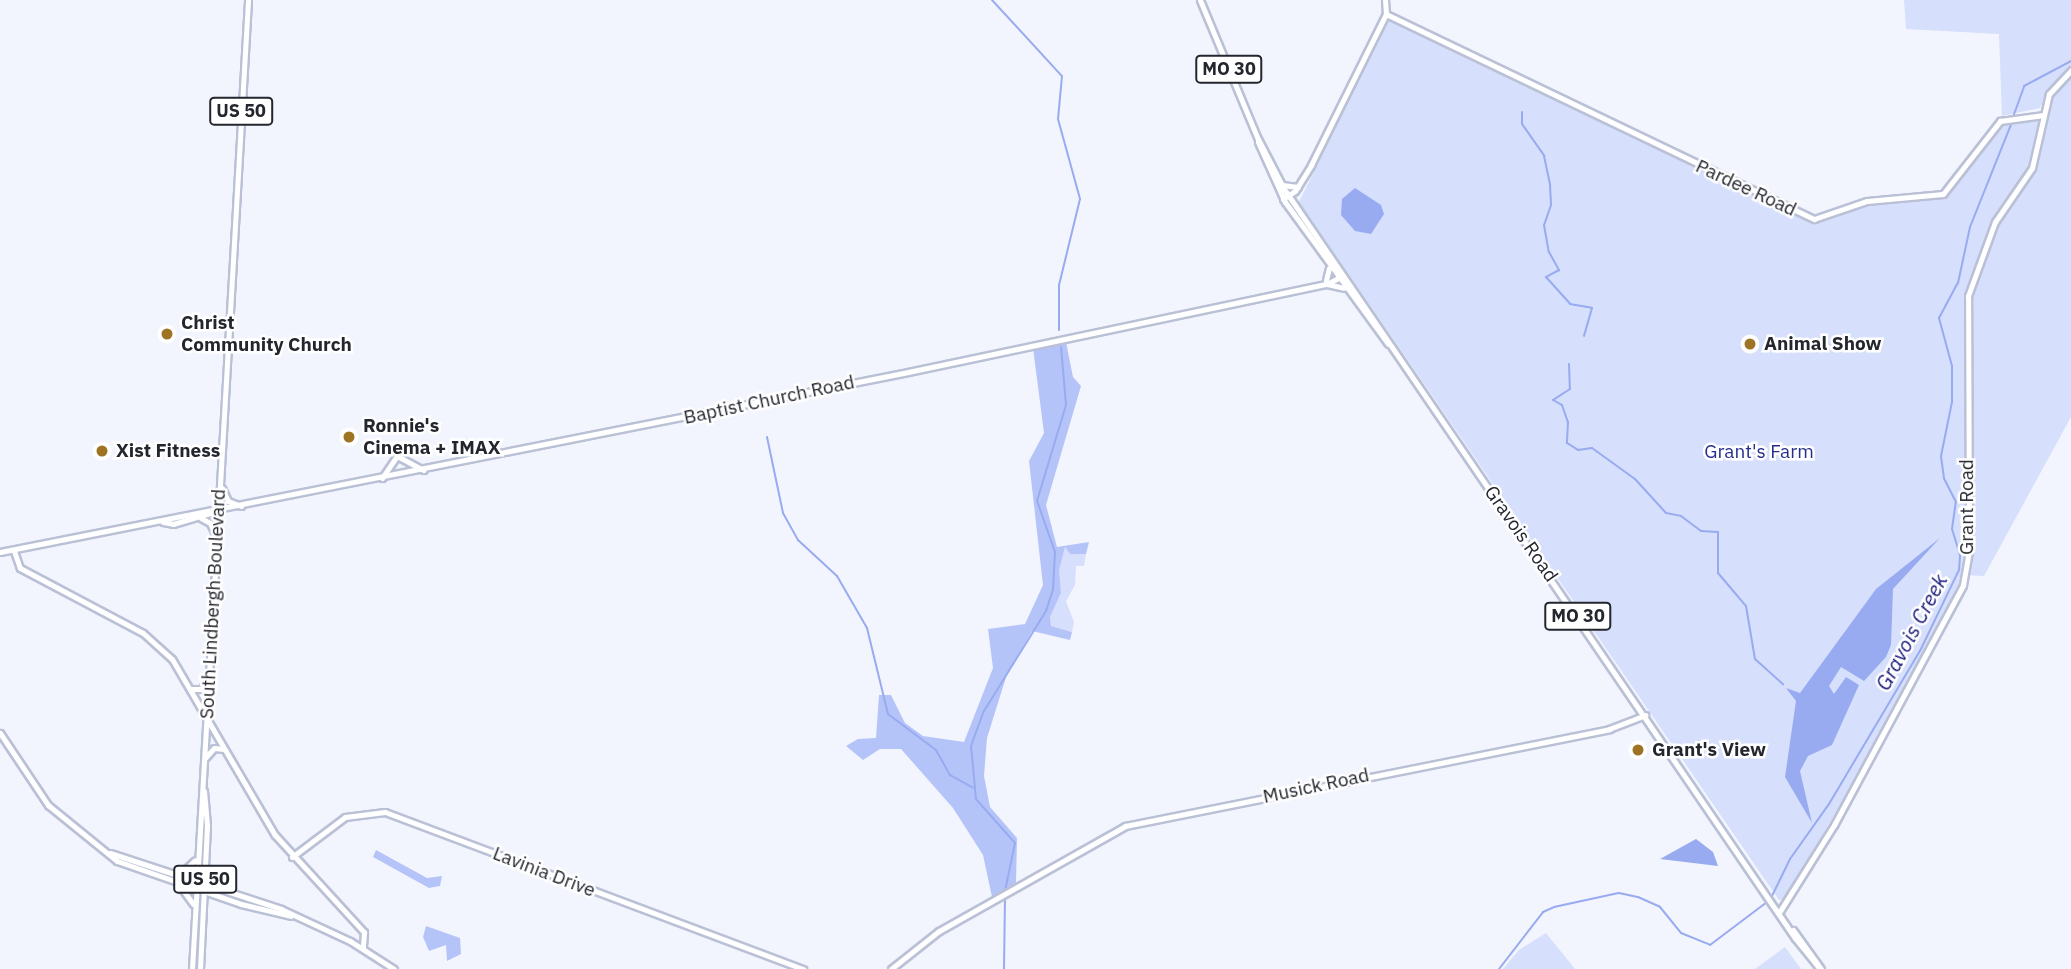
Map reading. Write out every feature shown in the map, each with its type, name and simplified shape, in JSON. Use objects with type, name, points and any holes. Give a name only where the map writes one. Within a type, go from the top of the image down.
[{"type":"street","name":"South Lindbergh Boulevard","points":[[200,969],[205,884],[205,758],[248,0]]},
{"type":"street","name":"Gravois Road","points":[[1200,0],[1258,139],[1287,199],[1821,969]]},
{"type":"street","points":[[1287,199],[1301,188],[1386,14],[1385,0]]},
{"type":"street","name":"Pardee Road","points":[[1386,14],[1814,219],[1867,201],[1943,194],[2006,118],[2044,115]]},
{"type":"street","points":[[2044,115],[2054,85],[2071,70]]},
{"type":"street","points":[[2034,114],[2047,103]]},
{"type":"street","name":"Grant Road","points":[[1780,911],[1834,825],[1963,585],[1969,551],[1968,296],[1995,222],[2029,174],[2044,115]]},
{"type":"street","name":"Gravois Road","points":[[1258,139],[1259,152],[1329,265],[1340,275],[1344,288],[1391,347]]},
{"type":"street","points":[[1287,199],[1311,165]]},
{"type":"street","points":[[1282,185],[1298,187]]},
{"type":"street","points":[[1329,265],[1327,282],[1344,288]]},
{"type":"street","name":"Baptist Church Road","points":[[0,552],[163,522],[201,518],[241,506],[1318,284],[1340,275]]},
{"type":"street","points":[[382,479],[397,456],[424,470]]},
{"type":"street","points":[[220,485],[227,499],[241,506]]},
{"type":"street","name":"Baptist Church Road","points":[[163,522],[207,509],[219,511]]},
{"type":"street","points":[[201,518],[210,523],[217,538]]},
{"type":"street","points":[[14,551],[25,571],[155,642],[176,663],[224,749],[292,858],[364,932],[363,948]]},
{"type":"street","points":[[190,689],[201,689],[209,680]]},
{"type":"street","name":"Musick Road","points":[[891,969],[917,946],[1001,895],[1130,824],[1609,729],[1645,715]]},
{"type":"street","points":[[0,733],[48,805],[108,853],[136,870],[218,897],[291,916]]},
{"type":"street","points":[[205,758],[214,748],[224,749]]},
{"type":"street","name":"South Lindbergh Boulevard","points":[[192,969],[195,881],[204,789]]},
{"type":"street","name":"Lavinia Drive","points":[[292,858],[345,817],[385,812],[803,969]]},
{"type":"street","points":[[108,853],[223,890],[291,916],[363,948],[394,969]]},
{"type":"street","points":[[178,876],[187,872],[197,858]]},
{"type":"street","points":[[205,867],[223,890]]},
{"type":"street","points":[[178,884],[194,906]]},
{"type":"street","points":[[203,911],[218,897]]},
{"type":"green space","points":[[1904,0],[2071,0],[2071,68],[2051,86],[2040,108],[2002,116],[1999,34],[1906,29]]},
{"type":"green space","name":"Grant's Farm","points":[[1388,20],[1819,221],[1869,203],[1934,199],[1948,193],[2001,124],[2046,117],[2055,90],[2071,73],[2071,417],[1984,576],[1963,575],[1904,694],[1785,900],[1779,900],[1299,202]]},
{"type":"green space","points":[[1065,546],[1070,554],[1086,554],[1084,566],[1076,566],[1075,585],[1066,601],[1074,622],[1072,632],[1051,626],[1050,617],[1061,593],[1058,570]]},
{"type":"green space","points":[[1546,933],[1575,969],[1503,969],[1519,950]]},
{"type":"green space","points":[[1785,947],[1801,969],[1755,969]]},
{"type":"shaded area","points":[[1355,188],[1381,205],[1384,214],[1371,234],[1355,231],[1341,215],[1342,199]]},
{"type":"shaded area","points":[[1066,342],[1073,377],[1081,386],[1046,505],[1057,547],[1089,542],[1086,554],[1070,554],[1065,547],[1059,570],[1061,593],[1050,617],[1051,626],[1072,632],[1070,640],[1032,631],[1007,674],[987,738],[984,776],[990,807],[1017,838],[1016,883],[992,897],[983,855],[953,808],[901,749],[880,749],[863,760],[846,746],[858,739],[876,738],[879,695],[891,695],[905,723],[923,736],[964,742],[993,668],[988,629],[1025,624],[1043,585],[1029,461],[1044,433],[1033,348]]},
{"type":"shaded area","points":[[1940,538],[1893,589],[1891,645],[1886,657],[1864,681],[1841,667],[1829,686],[1834,694],[1846,677],[1859,685],[1832,745],[1808,756],[1800,771],[1812,823],[1785,777],[1796,701],[1786,688],[1800,693],[1876,589]]},
{"type":"shaded area","points":[[1696,839],[1713,852],[1718,866],[1660,859]]},
{"type":"shaded area","points":[[376,850],[427,878],[442,876],[440,886],[429,888],[373,857]]},
{"type":"shaded area","points":[[426,926],[460,938],[461,954],[447,961],[446,945],[429,951],[423,937]]},
{"type":"waterway","points":[[992,0],[1062,76],[1058,119],[1080,199],[1059,285],[1059,330]]},
{"type":"waterway","name":"Gravois Creek","points":[[2013,117],[2024,86],[2071,61]]},
{"type":"waterway","points":[[1522,112],[1522,124],[1544,156],[1550,185],[1551,205],[1544,225],[1549,252],[1559,270],[1546,277],[1570,304],[1592,308],[1584,336]]},
{"type":"waterway","name":"Gravois Creek","points":[[1771,898],[1790,859],[1829,804],[1920,651],[1959,570],[1960,555],[1952,529],[1956,502],[1944,478],[1941,456],[1952,402],[1952,366],[1939,318],[1958,283],[1970,227],[2012,122]]},
{"type":"waterway","points":[[1005,891],[1015,843],[976,799],[971,746],[984,711],[1046,611],[1053,590],[1055,552],[1037,501],[1066,405],[1061,347]]},
{"type":"waterway","points":[[1569,364],[1570,389],[1553,400],[1562,405],[1568,422],[1567,443],[1578,450],[1592,448],[1635,479],[1666,513],[1681,516],[1701,531],[1718,532],[1718,573],[1746,606],[1755,659],[1783,684]]},
{"type":"waterway","points":[[767,437],[783,513],[798,540],[837,576],[867,628],[888,714],[936,750],[950,775],[973,788]]},
{"type":"waterway","name":"Gravois Creek","points":[[1499,969],[1543,912],[1554,907],[1619,893],[1638,897],[1660,907],[1681,933],[1710,945],[1767,902]]},
{"type":"waterway","points":[[1004,969],[1005,897]]},
{"type":"place","name":"Christ Community Church","points":[[167,334]]},
{"type":"place","name":"Animal Show","points":[[1750,344]]},
{"type":"place","name":"Ronnie's Cinema + IMAX","points":[[349,437]]},
{"type":"place","name":"Xist Fitness","points":[[102,451]]},
{"type":"place","name":"Grant's View","points":[[1638,750]]}]
